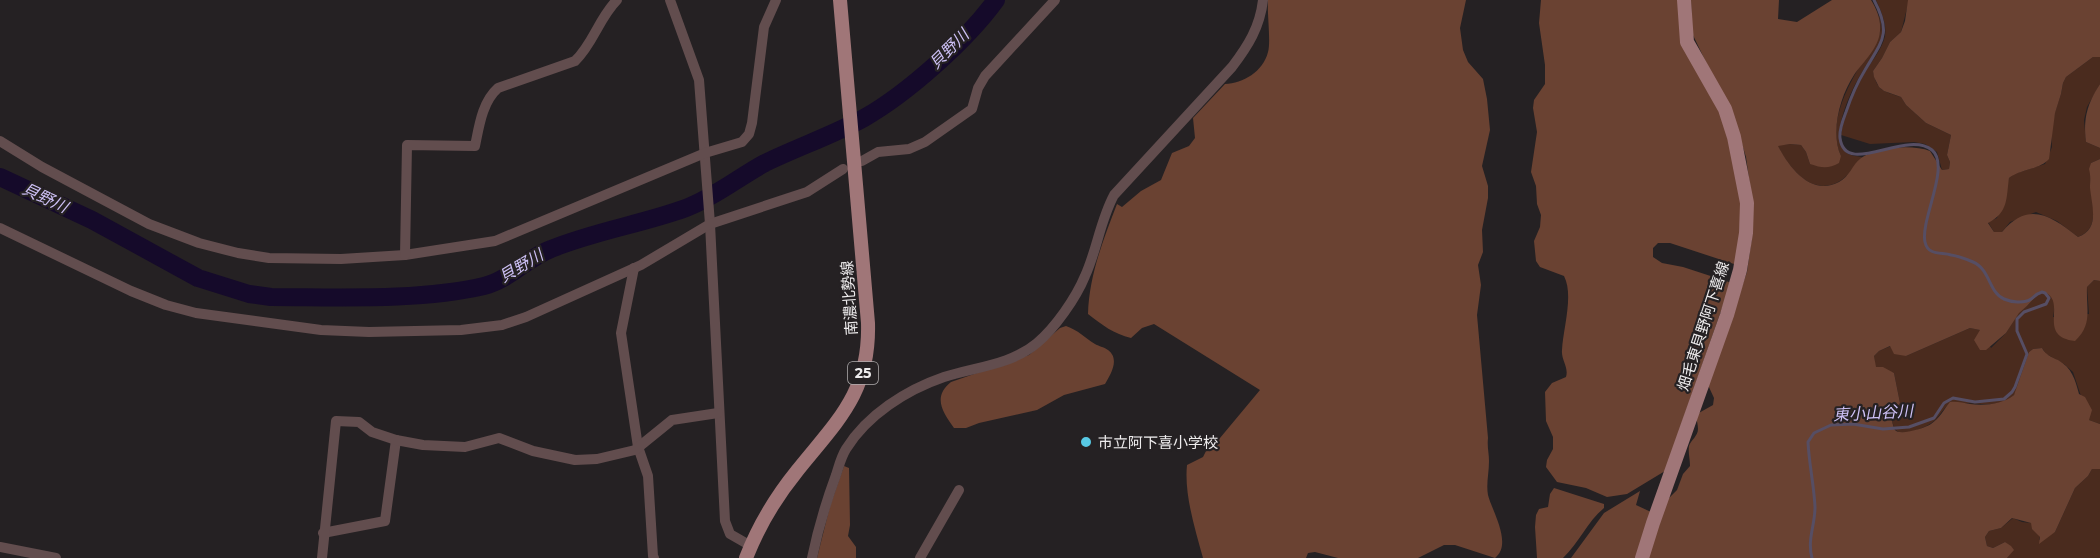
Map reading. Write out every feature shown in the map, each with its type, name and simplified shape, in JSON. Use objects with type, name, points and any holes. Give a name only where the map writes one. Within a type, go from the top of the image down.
[{"type":"main road","name":"南濃北勢線","points":[[748,552],[784,489],[842,417],[857,389],[869,341],[858,157],[847,88],[840,0]]},
{"type":"main road","name":"畑毛東貝野阿下喜線","points":[[1642,558],[1727,315],[1740,270],[1746,233],[1747,203],[1734,137],[1725,109],[1687,42],[1684,0]]},
{"type":"street","points":[[405,255],[408,145],[475,146],[481,117],[491,94],[498,88],[575,61],[584,52],[609,8],[617,0]]},
{"type":"street","points":[[670,0],[699,80],[710,224],[723,505],[727,529],[748,552]]},
{"type":"street","points":[[0,141],[42,167],[149,224],[199,243],[269,258],[341,260],[405,255],[495,241],[705,153],[742,142],[749,134],[752,123],[764,27],[776,0]]},
{"type":"street","points":[[858,157],[909,148],[925,142],[972,109],[978,88],[985,76],[1055,0]]},
{"type":"street","points":[[812,558],[829,494],[846,450],[858,433],[903,395],[943,377],[1004,361],[1021,354],[1053,327],[1086,276],[1104,216],[1114,195],[1232,67],[1256,30],[1263,0]]},
{"type":"street","points":[[0,228],[111,282],[166,305],[196,313],[321,330],[369,332],[461,330],[502,325],[526,317],[634,268],[710,224],[807,192],[843,169]]},
{"type":"street","points":[[634,268],[621,333],[638,447],[648,476],[654,558]]},
{"type":"street","points":[[322,558],[336,421],[359,422],[372,432],[396,440],[423,445],[465,447],[499,438],[533,450],[575,460],[597,459],[635,450],[672,420],[718,412]]},
{"type":"street","points":[[323,533],[386,521],[396,440]]},
{"type":"street","points":[[920,558],[959,490]]},
{"type":"street","points":[[0,547],[53,558]]},
{"type":"shaded area","points":[[1268,0],[1466,0],[1460,28],[1463,50],[1468,62],[1483,79],[1490,130],[1482,166],[1488,186],[1488,198],[1482,230],[1483,252],[1478,265],[1481,285],[1477,315],[1488,438],[1487,491],[1502,536],[1500,552],[1495,558],[1455,545],[1444,545],[1418,558],[1338,558],[1315,552],[1308,553],[1306,558],[1203,558],[1189,500],[1187,465],[1203,457],[1208,447],[1220,438],[1260,390],[1154,324],[1142,328],[1131,338],[1108,329],[1088,314],[1094,272],[1117,204],[1122,207],[1141,191],[1161,180],[1172,153],[1189,146],[1195,138],[1193,118],[1225,84],[1245,79],[1262,65],[1269,47]]},
{"type":"shaded area","points":[[1541,0],[1680,0],[1681,32],[1718,107],[1727,132],[1742,197],[1737,265],[1670,243],[1658,243],[1653,248],[1653,257],[1662,263],[1683,267],[1729,282],[1729,288],[1665,471],[1627,494],[1607,497],[1586,488],[1557,482],[1546,467],[1553,449],[1553,437],[1546,421],[1545,392],[1552,383],[1566,377],[1562,350],[1568,293],[1564,276],[1540,267],[1536,261],[1534,241],[1540,227],[1541,215],[1531,172],[1537,132],[1533,108],[1534,100],[1545,84],[1545,65],[1539,23]]},
{"type":"shaded area","points":[[1691,0],[1779,0],[1778,19],[1797,22],[1832,0],[1871,0],[1879,19],[1879,37],[1874,49],[1854,75],[1841,104],[1836,137],[1841,156],[1839,163],[1828,167],[1810,164],[1801,145],[1778,146],[1788,163],[1802,178],[1819,186],[1829,186],[1846,177],[1861,158],[1885,149],[1914,148],[1930,151],[1942,170],[1949,169],[1950,162],[1947,155],[1951,135],[1926,123],[1906,105],[1901,97],[1879,87],[1874,77],[1873,71],[1890,42],[1901,32],[1908,0],[2100,0],[2100,57],[2093,57],[2066,77],[2063,83],[2055,113],[2049,159],[2045,163],[2009,178],[2007,198],[2003,209],[1995,219],[1988,223],[1994,232],[2002,232],[2021,216],[2031,214],[2049,218],[2078,237],[2085,233],[2093,217],[2089,169],[2091,163],[2100,159],[2100,281],[2094,280],[2087,287],[2087,316],[2081,335],[2075,341],[2063,338],[2057,332],[2054,325],[2053,301],[2049,295],[2041,291],[2019,313],[2006,333],[1986,350],[1980,350],[1974,340],[1980,330],[1970,328],[1906,356],[1894,354],[1890,346],[1874,356],[1876,367],[1883,367],[1894,373],[1900,403],[1891,416],[1895,430],[1898,432],[1907,432],[1931,424],[1950,402],[1976,405],[2010,398],[2014,395],[2029,352],[2033,349],[2042,348],[2070,370],[2079,394],[2085,397],[2092,410],[2089,420],[2100,424],[2100,469],[2092,469],[2075,488],[2055,532],[2039,544],[2040,537],[2032,529],[2031,523],[2012,518],[2001,528],[1989,531],[1985,537],[1987,546],[1993,548],[2005,542],[2011,546],[2014,550],[2007,558],[1648,558],[1666,501],[1677,490],[1683,474],[1690,466],[1689,446],[1698,431],[1697,414],[1713,405],[1714,398],[1708,385],[1747,272],[1752,237],[1753,207],[1746,157],[1736,125],[1692,33]]},
{"type":"shaded area","points":[[1876,0],[1908,0],[1901,32],[1890,42],[1873,71],[1877,83],[1885,91],[1901,97],[1906,105],[1926,123],[1951,135],[1947,155],[1950,162],[1949,169],[1942,170],[1937,152],[1925,144],[1914,142],[1870,144],[1841,135],[1844,118],[1854,92],[1884,41],[1884,22]]},
{"type":"shaded area","points":[[1879,14],[1882,30],[1881,42],[1859,77],[1841,122],[1841,143],[1845,151],[1862,157],[1840,181],[1820,186],[1810,183],[1795,171],[1777,145],[1801,145],[1810,164],[1841,156],[1836,131],[1841,104],[1879,35]]},
{"type":"shaded area","points":[[2093,57],[2100,57],[2100,84],[2087,107],[2084,120],[2086,142],[2100,148],[2100,159],[2091,163],[2092,223],[2085,233],[2078,237],[2057,221],[2036,212],[2010,222],[2002,232],[1994,232],[1988,222],[1997,218],[2009,178],[2014,174],[2045,164],[2052,147],[2051,131],[2066,77]]},
{"type":"shaded area","points":[[2100,84],[2100,148],[2086,142],[2085,126],[2089,105]]},
{"type":"shaded area","points":[[2094,280],[2100,281],[2100,424],[2089,420],[2073,372],[2046,354],[2042,348],[2029,352],[2018,388],[2006,401],[1990,404],[1957,403],[1949,405],[1934,421],[1922,428],[1903,433],[1896,430],[1891,416],[1900,403],[1894,373],[1875,367],[1874,356],[1879,351],[1891,346],[1906,356],[1970,328],[1981,330],[1991,348],[2006,333],[2019,312],[2041,291],[2052,297],[2053,317],[2089,314],[2087,287]]},
{"type":"shaded area","points":[[1066,326],[1112,354],[1113,367],[1105,384],[1064,395],[1037,410],[966,428],[954,428],[941,405],[942,393],[951,382],[1029,355],[1060,328]]},
{"type":"shaded area","points":[[844,466],[849,468],[850,525],[848,536],[856,547],[856,558],[817,558],[830,506]]},
{"type":"shaded area","points":[[2092,469],[2100,469],[2100,558],[2007,558],[2013,550],[2005,542],[1993,548],[1987,546],[1985,537],[1989,531],[2001,528],[2013,518],[2031,523],[2040,537],[2039,540],[2055,532],[2075,488]]},
{"type":"shaded area","points":[[1554,488],[1604,504],[1604,508],[1563,558],[1537,558],[1536,515],[1539,509],[1548,507],[1550,494]]},
{"type":"shaded area","points":[[1640,491],[1636,505],[1651,512],[1636,558],[1571,558],[1604,513]]},
{"type":"waterway","name":"貝野川","points":[[0,177],[92,220],[198,278],[249,294],[271,297],[378,297],[459,291],[493,283],[542,253],[568,243],[686,208],[717,193],[765,163],[864,118],[899,95],[936,65],[984,16],[996,0]]},
{"type":"waterway","name":"東小山谷川","points":[[1812,558],[1810,545],[1815,507],[1808,442],[1814,433],[1831,425],[1853,424],[1883,429],[1909,427],[1934,418],[1944,403],[1953,398],[1975,402],[2004,399],[2015,387],[2027,354],[2017,331],[2017,319],[2024,312],[2046,304],[2049,298],[2042,292],[2025,302],[2004,299],[1995,292],[1979,265],[1960,257],[1929,250],[1925,242],[1925,232],[1938,168],[1937,158],[1932,150],[1921,145],[1907,145],[1864,154],[1853,154],[1844,149],[1840,138],[1843,121],[1857,85],[1883,37],[1883,21],[1874,0]]},
{"type":"place","name":"市立阿下喜小学校","points":[[1086,442]]}]
